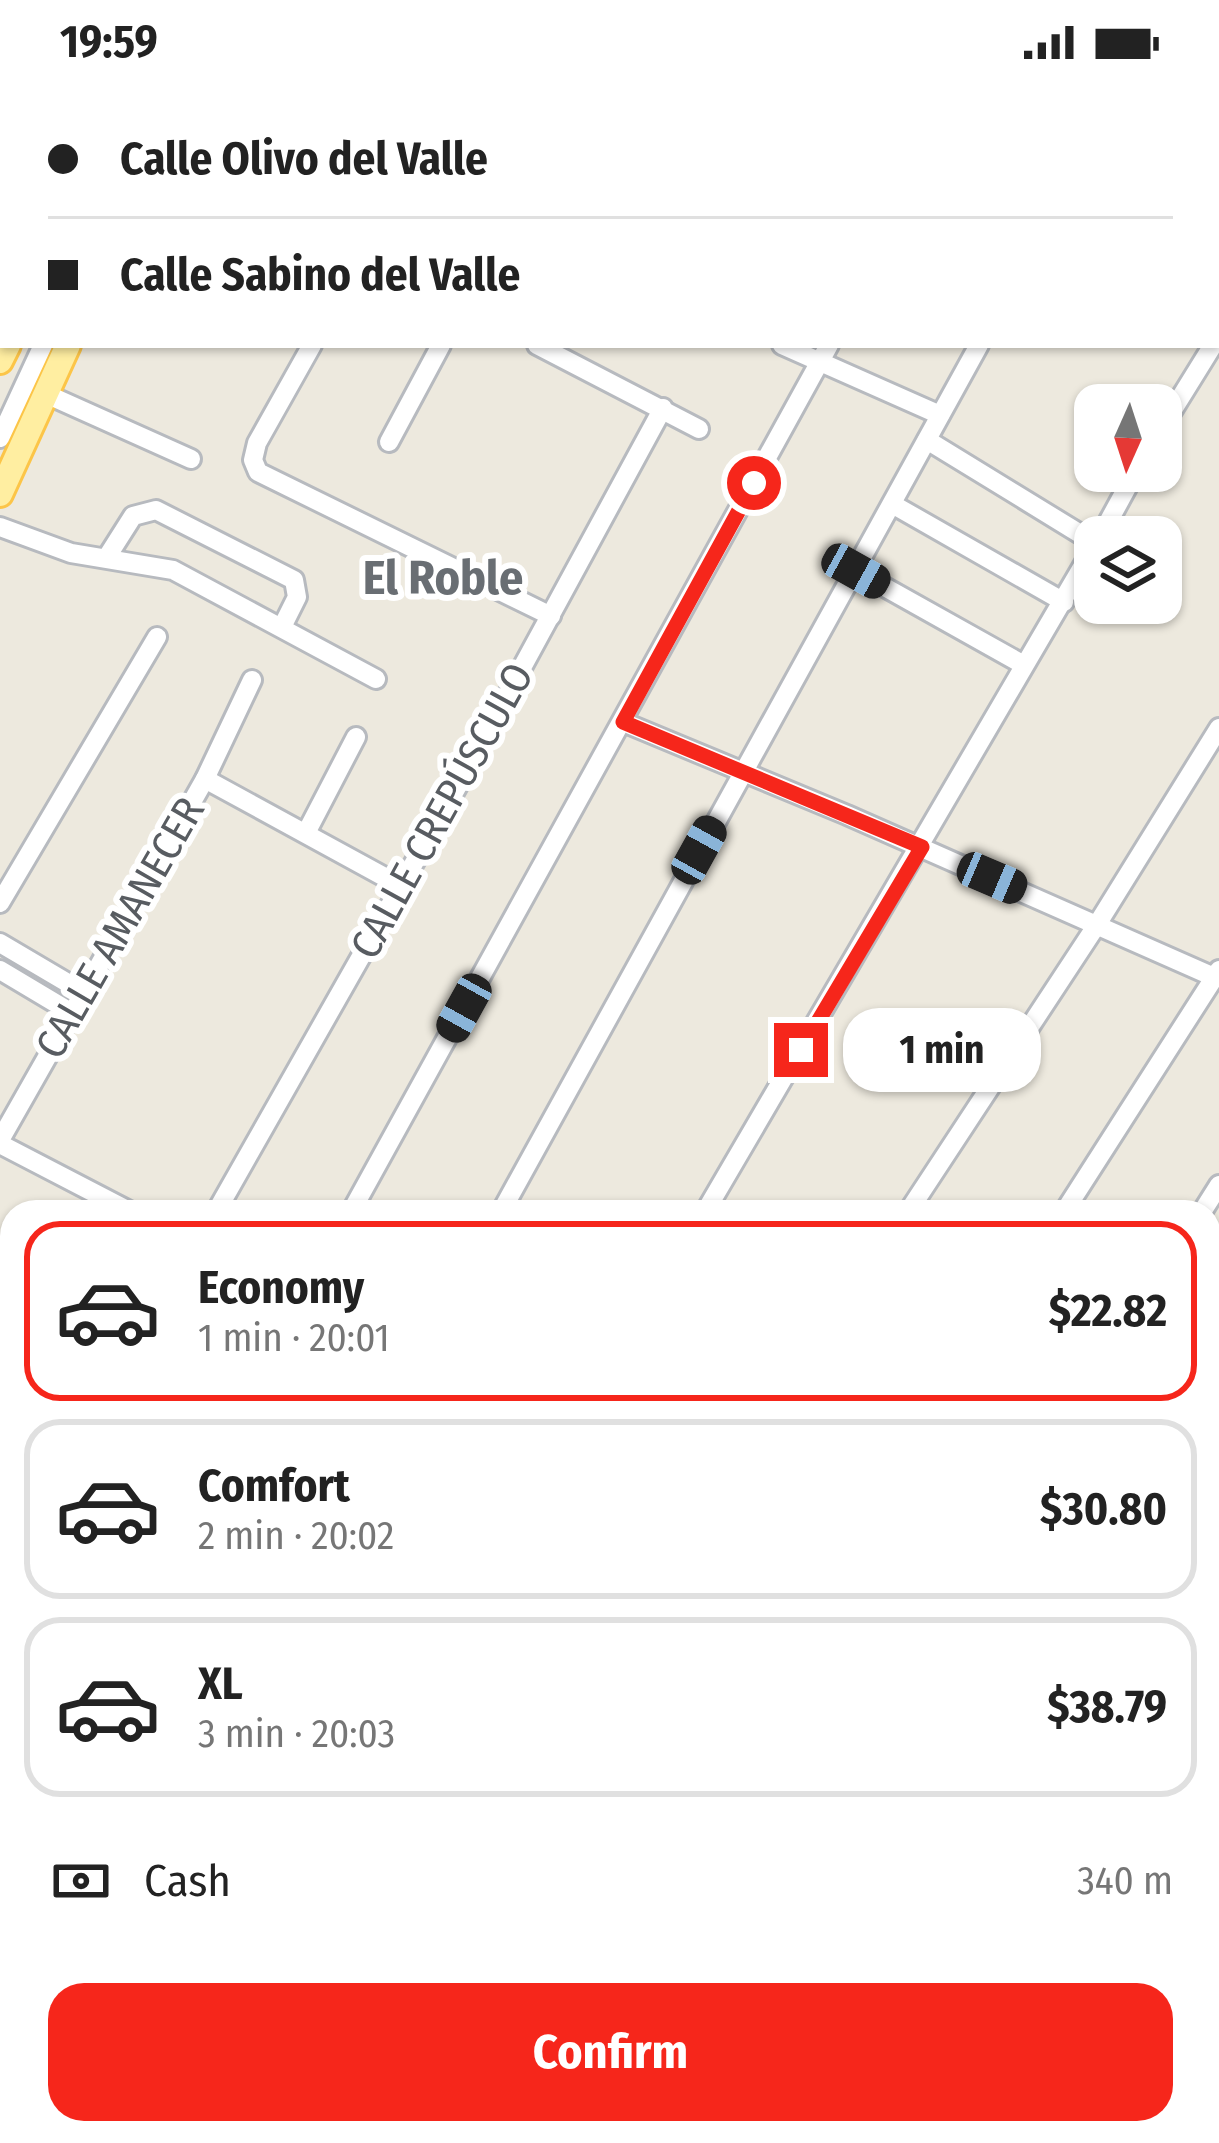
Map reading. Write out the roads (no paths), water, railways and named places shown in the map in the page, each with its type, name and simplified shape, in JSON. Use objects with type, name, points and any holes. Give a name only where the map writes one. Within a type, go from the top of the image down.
[{"type":"main road","points":[[0,494],[67,348]]},
{"type":"street","points":[[0,408],[28,348]]},
{"type":"street","points":[[0,438],[42,348]]},
{"type":"street","points":[[310,348],[257,443],[253,460],[258,472],[551,616]]},
{"type":"street","points":[[389,442],[438,348]]},
{"type":"street","points":[[543,348],[699,428]]},
{"type":"street","points":[[788,348],[940,415]]},
{"type":"street","points":[[358,1200],[827,348]]},
{"type":"street","points":[[515,1200],[742,770],[978,348]]},
{"type":"street","points":[[1182,395],[1211,348]]},
{"type":"street","points":[[46,394],[191,459]]},
{"type":"street","name":"CALLE CREPÚSCULO","points":[[223,1200],[663,408]]},
{"type":"street","points":[[927,440],[1074,529]]},
{"type":"street","points":[[892,504],[1064,602]]},
{"type":"street","points":[[107,557],[133,516],[156,511],[294,580],[296,597],[283,627]]},
{"type":"street","points":[[0,527],[71,553],[173,570],[376,679]]},
{"type":"street","points":[[856,571],[1024,665]]},
{"type":"street","points":[[712,1200],[1074,583]]},
{"type":"street","points":[[0,903],[157,638]]},
{"type":"street","name":"CALLE AMANECER","points":[[0,1142],[205,779],[252,680]]},
{"type":"street","points":[[623,722],[1217,974],[1072,1200]]},
{"type":"street","points":[[916,1200],[1219,728]]},
{"type":"street","points":[[306,833],[356,737]]},
{"type":"street","points":[[205,779],[401,886]]},
{"type":"street","points":[[0,943],[83,992]]},
{"type":"street","points":[[0,970],[71,1013]]},
{"type":"street","points":[[0,1142],[87,1200]]},
{"type":"district","name":"El Roble","points":[[443,578]]}]
